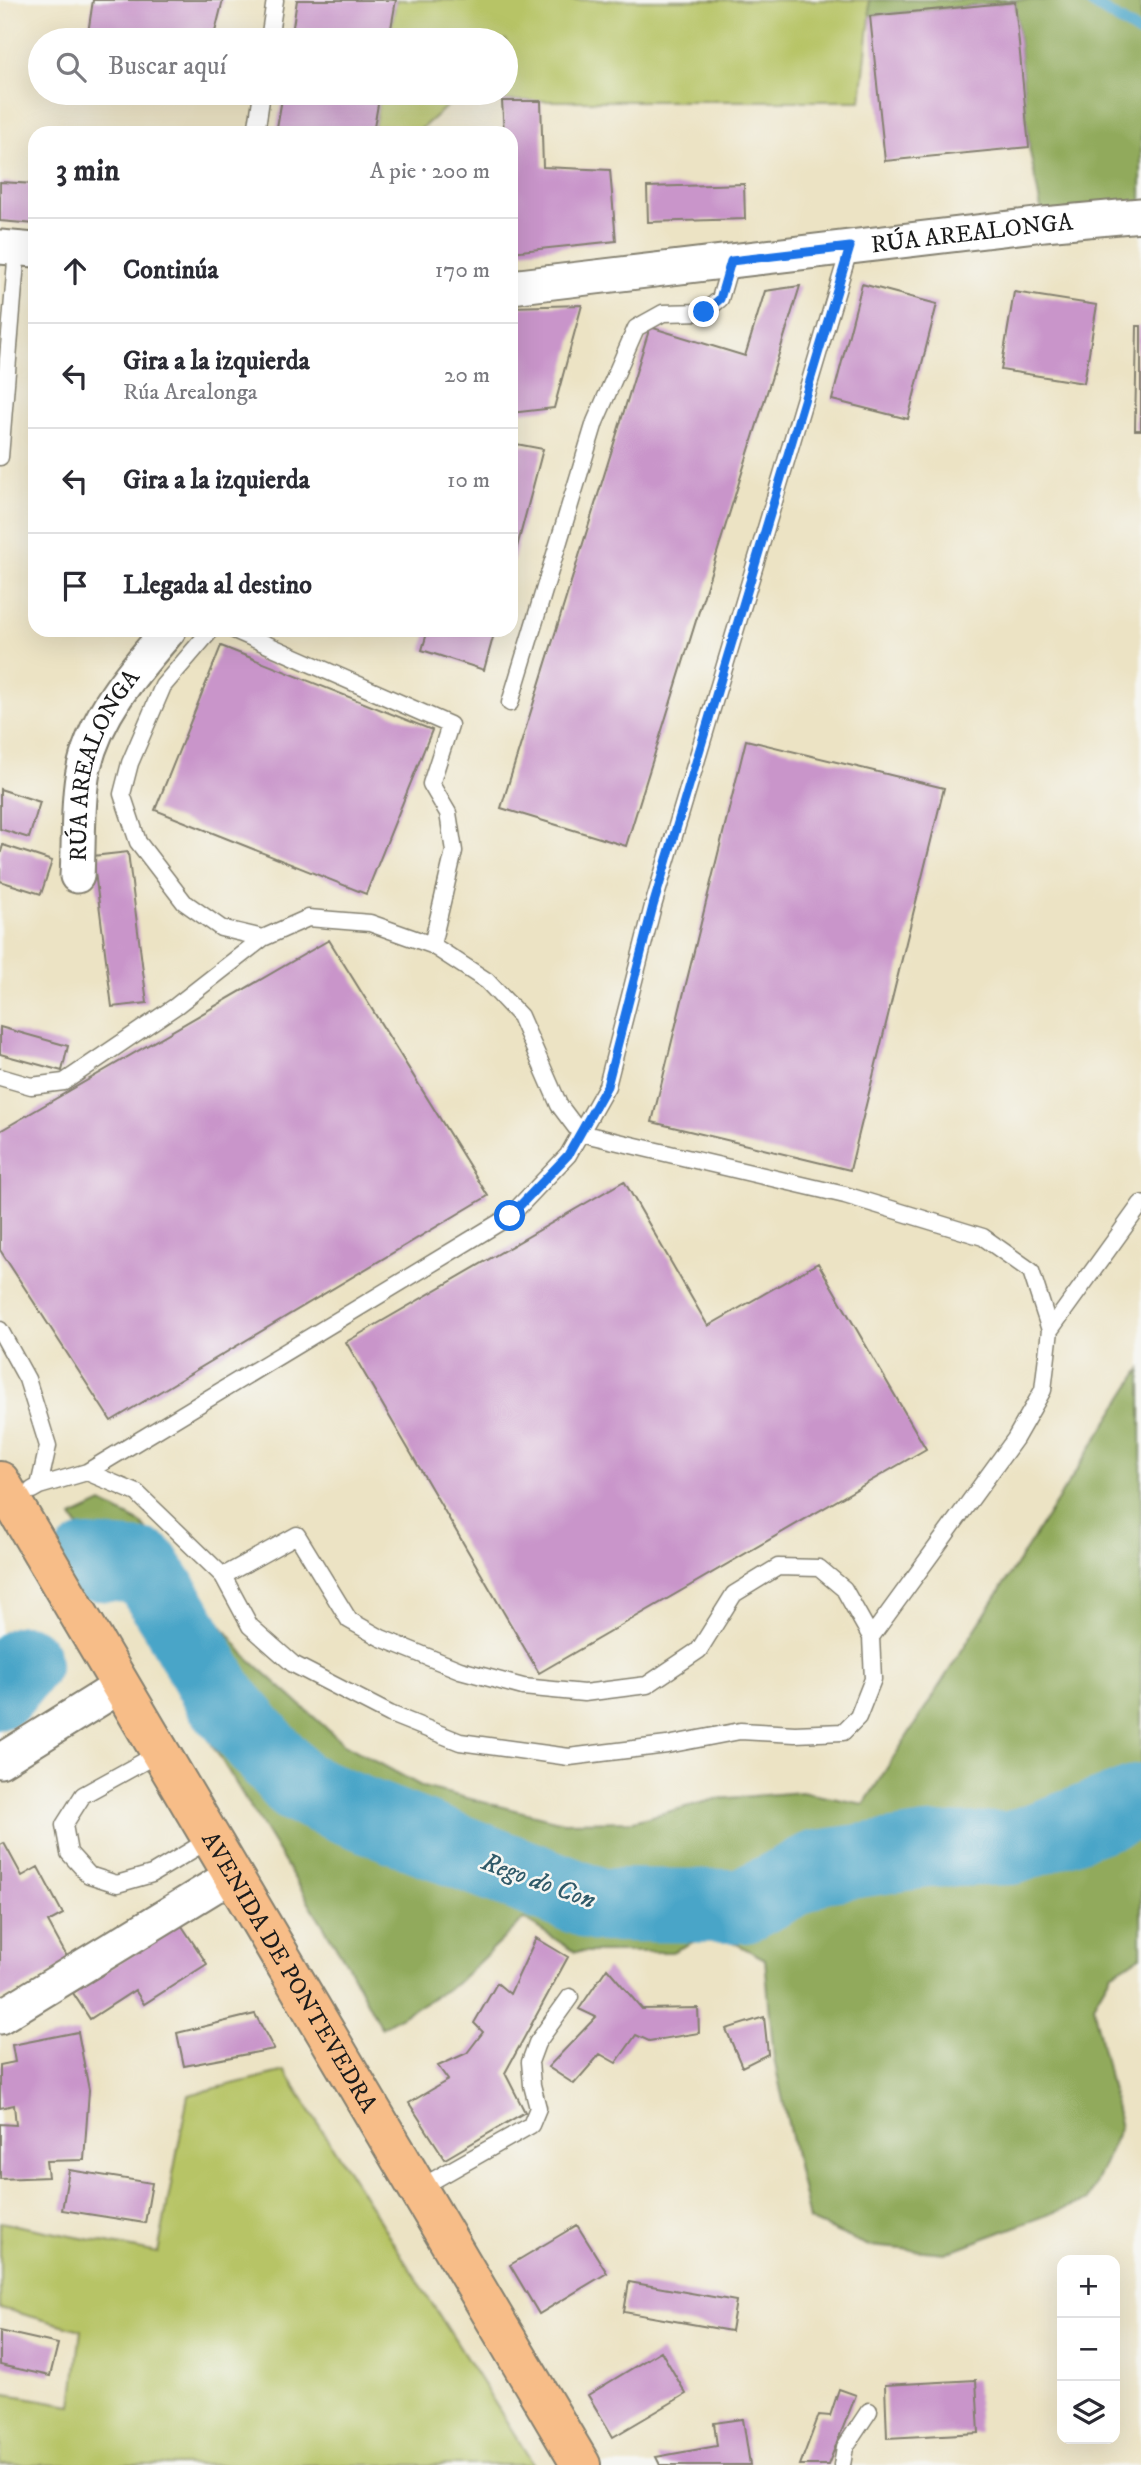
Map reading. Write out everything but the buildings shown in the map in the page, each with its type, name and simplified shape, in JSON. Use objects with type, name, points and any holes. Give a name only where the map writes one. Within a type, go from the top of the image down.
[{"type":"main road","name":"AVENIDA DE PONTEVEDRA","points":[[17,1489],[122,1685],[581,2465]]},
{"type":"street","name":"RÚA AREALONGA","points":[[518,285],[1141,215]]},
{"type":"street","name":"RÚA AREALONGA","points":[[77,876],[83,769],[97,726],[128,677],[163,637]]},
{"type":"street","points":[[0,1761],[122,1685]]},
{"type":"street","points":[[0,2017],[234,1874]]},
{"type":"lane","points":[[271,28],[275,0]]},
{"type":"lane","points":[[257,126],[260,105]]},
{"type":"lane","points":[[17,1489],[87,1472],[510,1216],[568,1155],[607,1086],[657,893],[850,247]]},
{"type":"lane","points":[[0,457],[17,249]]},
{"type":"lane","points":[[510,703],[595,422],[636,328],[663,313],[704,312],[720,299],[731,261]]},
{"type":"lane","points":[[205,637],[163,686],[130,763],[122,794],[138,842],[184,902],[221,928],[263,938]]},
{"type":"lane","points":[[250,637],[450,725],[431,784],[448,813],[454,851],[432,944]]},
{"type":"lane","points":[[0,1077],[31,1086],[64,1082],[176,1006],[263,938],[309,918],[370,923],[432,944],[487,981],[520,1016],[559,1105],[580,1133],[845,1195],[984,1237],[1031,1271],[1050,1330],[1043,1390],[1015,1439],[871,1637]]},
{"type":"lane","points":[[1050,1330],[1141,1204]]},
{"type":"lane","points":[[0,1331],[27,1379],[48,1446],[17,1489]]},
{"type":"lane","points":[[87,1472],[137,1493],[223,1576],[250,1626],[293,1664],[390,1714],[460,1742],[569,1757],[667,1745],[740,1731],[795,1734],[843,1732],[858,1717],[873,1679],[871,1637],[844,1589],[819,1568],[778,1567],[734,1594],[699,1650],[647,1685],[584,1693],[523,1686],[460,1670],[381,1638],[349,1620],[297,1535],[223,1576]]},
{"type":"lane","points":[[161,1752],[83,1795],[64,1825],[69,1853],[89,1875],[117,1884],[152,1874],[212,1838]]},
{"type":"lane","points":[[418,2189],[531,2125],[538,2108],[530,2062],[537,2043],[570,1997]]},
{"type":"lane","points":[[842,2465],[845,2447],[869,2411]]},
{"type":"green space","points":[[396,0],[869,0],[870,16],[861,101],[518,101],[518,28],[391,28]]},
{"type":"green space","points":[[869,0],[1141,0],[1141,215],[1044,224],[1029,147],[1015,2],[870,16]]},
{"type":"green space","points":[[378,105],[448,105],[424,126],[374,126]]},
{"type":"green space","points":[[1141,1369],[1141,1956],[1111,1974],[1093,2005],[1120,2128],[1088,2200],[945,2253],[869,2246],[809,2220],[774,2059],[765,1959],[714,1932],[672,1952],[575,1952],[524,1919],[456,1984],[381,2028],[347,1964],[72,1517],[102,1503],[141,1523],[246,1656],[344,1744],[423,1787],[563,1822],[633,1821],[716,1799],[801,1792],[864,1804]]},
{"type":"green space","points":[[285,2071],[534,2465],[0,2465],[0,2393],[72,2405],[81,2330],[0,2308],[0,2222],[158,2253],[188,2095]]},
{"type":"waterway","points":[[1087,0],[1141,34]]},
{"type":"waterway","name":"Rego do Con","points":[[87,1563],[144,1567],[222,1700],[297,1786],[597,1905],[744,1906],[817,1867],[927,1851],[1012,1848],[1141,1801]]},
{"type":"waterway","name":"Rego do Con","points":[[0,1692],[24,1662]]},
{"type":"route","points":[[510,1216],[568,1155],[607,1086],[653,906],[850,247],[731,261],[720,299],[704,312]]}]
